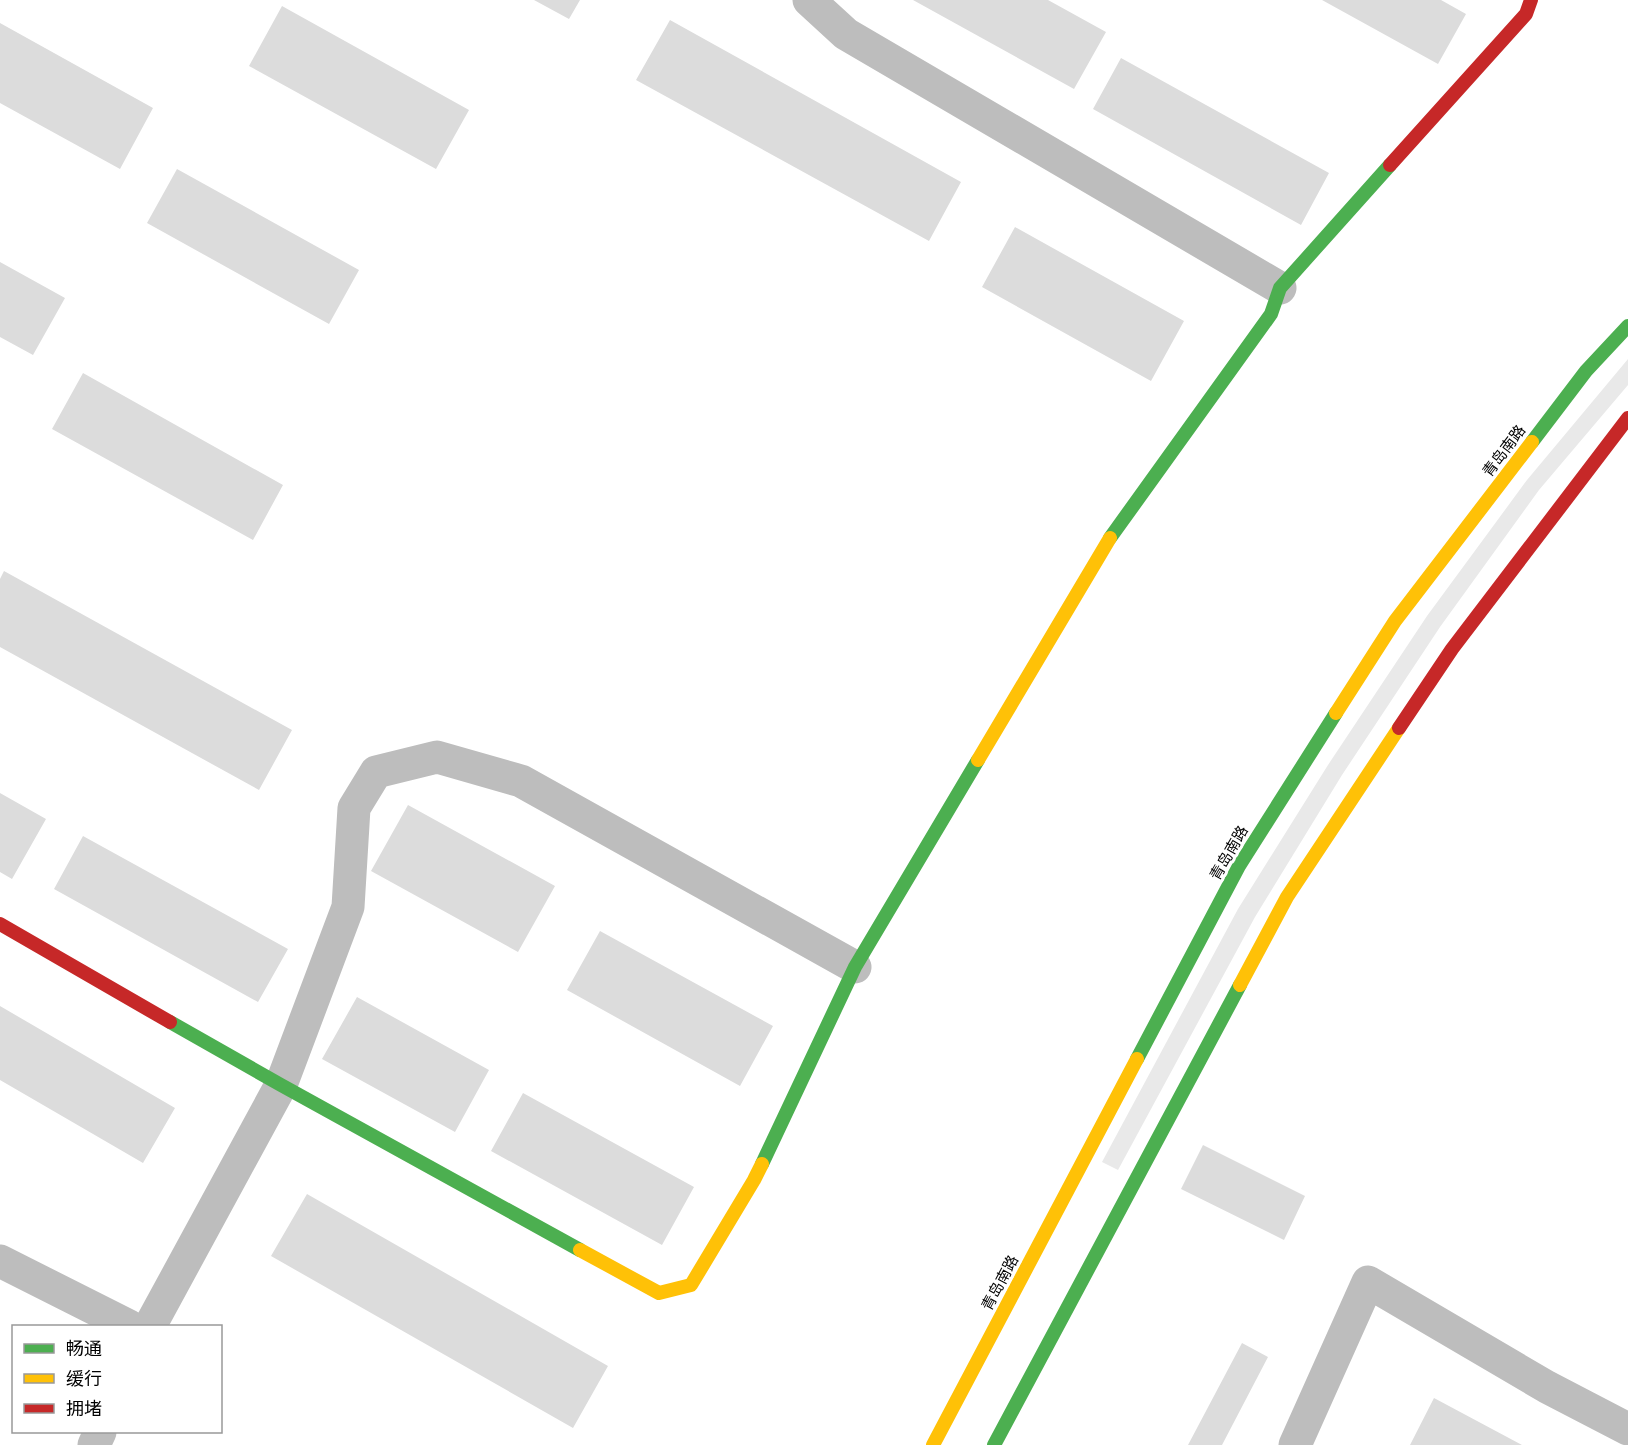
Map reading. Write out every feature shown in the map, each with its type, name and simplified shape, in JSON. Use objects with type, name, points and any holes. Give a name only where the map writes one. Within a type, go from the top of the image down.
[{"type":"main road","points":[[0,924],[281,1085],[659,1293],[691,1285],[754,1180],[855,967],[1115,529],[1271,314],[1280,288],[1526,14],[1531,0]]},
{"type":"main road","name":"青岛南路","points":[[933,1445],[1239,866],[1395,621],[1586,371],[1628,326]]},
{"type":"main road","points":[[994,1445],[1287,897],[1452,649],[1628,418]]},
{"type":"street","points":[[809,0],[846,34],[1280,288]]},
{"type":"street","points":[[151,1325],[281,1085],[348,908],[354,808],[376,772],[437,757],[521,781],[855,967]]},
{"type":"street","points":[[0,1261],[127,1325]]},
{"type":"street","points":[[1295,1445],[1368,1281],[1547,1387],[1628,1429]]},
{"type":"shaded area","points":[[1628,359],[1628,385],[1539,490],[1440,627],[1342,775],[1255,917],[1118,1170],[1102,1162],[1238,909],[1328,765],[1427,616],[1527,480]]},
{"type":"building","points":[[534,0],[580,0],[569,19]]},
{"type":"building","points":[[913,0],[1048,0],[1106,32],[1074,89]]},
{"type":"building","points":[[1322,0],[1441,0],[1466,14],[1438,64]]},
{"type":"building","points":[[282,6],[469,110],[436,169],[249,66]]},
{"type":"building","points":[[670,20],[961,182],[929,241],[636,80]]},
{"type":"building","points":[[0,23],[153,108],[120,169],[0,103]]},
{"type":"building","points":[[1121,58],[1329,173],[1301,225],[1093,109]]},
{"type":"building","points":[[177,169],[359,270],[329,324],[147,223]]},
{"type":"building","points":[[1015,227],[1184,321],[1151,381],[982,287]]},
{"type":"building","points":[[0,262],[65,298],[33,355],[0,337]]},
{"type":"building","points":[[83,373],[283,485],[253,540],[52,429]]},
{"type":"building","points":[[4,571],[292,730],[259,790],[0,647],[0,579]]},
{"type":"building","points":[[0,793],[46,819],[12,879],[0,872]]},
{"type":"building","points":[[408,805],[555,886],[518,952],[371,871]]},
{"type":"building","points":[[83,836],[288,949],[258,1002],[54,889]]},
{"type":"building","points":[[600,931],[773,1026],[740,1086],[567,990]]},
{"type":"building","points":[[357,997],[489,1070],[455,1132],[322,1059]]},
{"type":"building","points":[[0,1006],[175,1108],[143,1163],[0,1080]]},
{"type":"building","points":[[523,1093],[694,1187],[662,1245],[491,1151]]},
{"type":"building","points":[[1203,1145],[1305,1196],[1284,1240],[1181,1189]]},
{"type":"building","points":[[307,1194],[608,1366],[573,1428],[271,1256]]},
{"type":"building","points":[[1242,1343],[1268,1357],[1222,1445],[1188,1445]]},
{"type":"building","points":[[1434,1398],[1522,1445],[1410,1445]]},
{"type":"traffic: fast","points":[[1110,538],[1271,314],[1280,288],[1390,165]]},
{"type":"traffic: fast","points":[[1532,442],[1586,371],[1628,326]]},
{"type":"traffic: fast","points":[[1137,1059],[1239,866],[1336,713]]},
{"type":"traffic: fast","points":[[762,1164],[855,967],[978,760]]},
{"type":"traffic: fast","points":[[994,1445],[1240,985]]},
{"type":"traffic: fast","points":[[170,1022],[580,1250]]},
{"type":"traffic: slow","points":[[1336,713],[1395,621],[1532,442]]},
{"type":"traffic: slow","points":[[978,760],[1110,538]]},
{"type":"traffic: slow","points":[[1240,985],[1287,897],[1399,728]]},
{"type":"traffic: slow","points":[[933,1445],[1137,1059]]},
{"type":"traffic: slow","points":[[580,1250],[659,1293],[691,1285],[762,1164]]},
{"type":"traffic: jam","points":[[1390,165],[1526,14],[1531,0]]},
{"type":"traffic: jam","points":[[1399,728],[1452,649],[1628,418]]},
{"type":"traffic: jam","points":[[0,924],[170,1022]]}]
